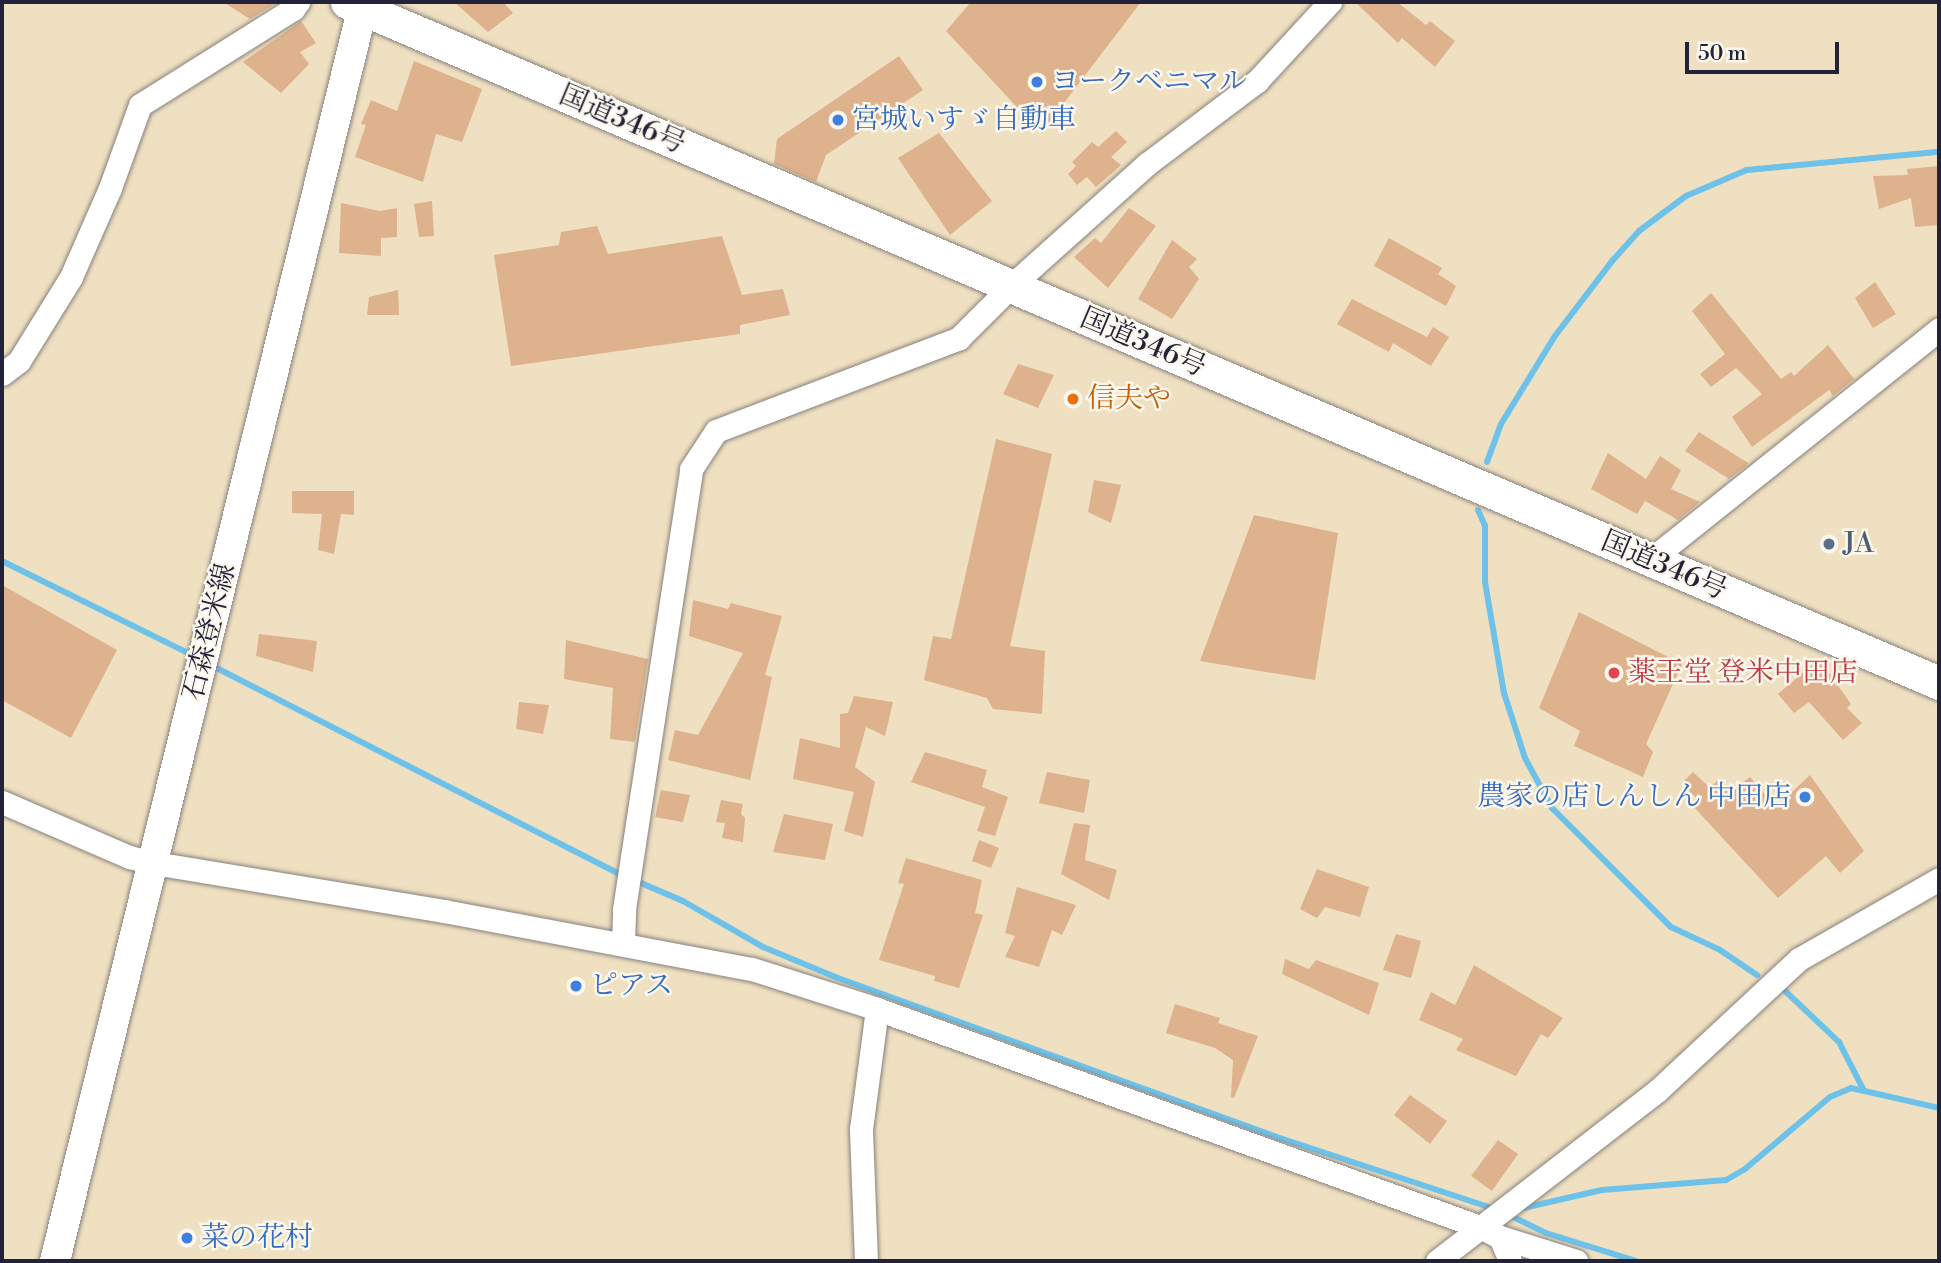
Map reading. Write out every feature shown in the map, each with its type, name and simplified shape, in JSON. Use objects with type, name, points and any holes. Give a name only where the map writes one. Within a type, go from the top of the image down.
[{"type":"highway","name":"国道346号","points":[[358,4],[1939,682]]},
{"type":"main road","name":"石森登米線","points":[[55,1261],[154,863],[358,4]]},
{"type":"street","points":[[2,374],[19,361],[71,276],[110,188],[140,105],[293,9],[298,2]]},
{"type":"street","points":[[622,943],[624,909],[691,469],[716,431],[959,338],[1011,286],[1147,164],[1257,81],[1330,2]]},
{"type":"street","points":[[1650,560],[1939,329]]},
{"type":"street","points":[[2,802],[129,857],[154,863],[324,889],[752,969],[877,1009],[1480,1227],[1500,1237],[1576,1261]]},
{"type":"street","points":[[1437,1261],[1447,1257],[1480,1227],[1658,1090],[1799,959],[1939,879]]},
{"type":"street","points":[[866,1261],[861,1129],[877,1009]]},
{"type":"street","points":[[1500,1237],[1510,1261]]},
{"type":"building","points":[[223,2],[278,2],[250,19]]},
{"type":"building","points":[[454,2],[503,2],[513,13],[488,32]]},
{"type":"building","name":"ヨークベニマル","points":[[971,2],[1141,2],[1041,133],[946,31]]},
{"type":"building","points":[[1355,2],[1397,2],[1426,25],[1430,21],[1455,41],[1435,67],[1402,38],[1398,43]]},
{"type":"building","points":[[301,21],[316,43],[300,52],[309,64],[281,93],[243,62]]},
{"type":"building","points":[[899,56],[923,90],[826,155],[816,182],[774,164],[777,139]]},
{"type":"building","points":[[414,61],[482,89],[462,142],[436,134],[423,182],[355,157],[366,125],[361,124],[371,100],[397,111]]},
{"type":"building","points":[[1116,131],[1127,142],[1111,157],[1121,165],[1096,187],[1087,177],[1077,185],[1068,174],[1076,166],[1072,162],[1092,142],[1098,147]]},
{"type":"building","points":[[939,133],[992,201],[950,235],[898,158]]},
{"type":"building","points":[[1939,166],[1939,225],[1915,227],[1911,198],[1879,209],[1873,176],[1908,175],[1907,169]]},
{"type":"building","points":[[432,201],[434,236],[419,237],[414,204]]},
{"type":"building","points":[[341,203],[380,211],[397,208],[397,237],[381,238],[381,256],[339,253]]},
{"type":"building","points":[[1129,208],[1156,226],[1108,288],[1074,257],[1095,238],[1101,243]]},
{"type":"building","points":[[597,226],[608,254],[722,236],[742,295],[783,289],[790,315],[740,325],[740,334],[511,366],[494,255],[559,245],[561,232]]},
{"type":"building","points":[[1389,238],[1442,268],[1438,274],[1456,286],[1446,306],[1374,266]]},
{"type":"building","points":[[1172,240],[1197,259],[1189,267],[1199,279],[1172,319],[1138,299]]},
{"type":"building","points":[[1875,282],[1896,314],[1873,328],[1855,298]]},
{"type":"building","points":[[398,290],[399,315],[367,315],[369,297]]},
{"type":"building","points":[[1711,293],[1781,379],[1791,372],[1794,376],[1828,345],[1854,379],[1833,396],[1829,390],[1752,447],[1732,417],[1762,394],[1736,368],[1711,387],[1700,374],[1725,354],[1692,311]]},
{"type":"building","points":[[1352,299],[1427,337],[1433,327],[1449,337],[1431,366],[1393,343],[1389,352],[1337,324]]},
{"type":"building","points":[[1018,364],[1054,375],[1038,408],[1003,394]]},
{"type":"building","points":[[1699,432],[1748,463],[1746,466],[1729,479],[1685,451]]},
{"type":"building","points":[[996,439],[1052,454],[1010,646],[1045,651],[1042,714],[993,709],[987,698],[924,680],[933,636],[951,639]]},
{"type":"building","points":[[1608,453],[1646,479],[1660,456],[1681,470],[1671,489],[1700,502],[1678,520],[1645,501],[1637,514],[1591,489]]},
{"type":"building","points":[[1094,480],[1121,485],[1111,523],[1088,512]]},
{"type":"building","points":[[292,491],[354,491],[354,515],[341,514],[334,554],[318,550],[322,514],[292,513]]},
{"type":"building","points":[[1254,515],[1338,533],[1315,680],[1200,661]]},
{"type":"building","points":[[2,585],[117,650],[71,738],[2,700]]},
{"type":"building","points":[[693,600],[728,609],[731,603],[782,616],[765,675],[772,677],[750,780],[668,760],[675,730],[698,735],[743,653],[689,636]]},
{"type":"building","points":[[1579,612],[1682,664],[1646,744],[1653,752],[1643,777],[1574,746],[1580,731],[1539,708]]},
{"type":"building","points":[[259,634],[317,641],[313,672],[256,656]]},
{"type":"building","points":[[566,640],[648,659],[635,742],[610,739],[613,688],[564,679]]},
{"type":"building","points":[[1819,659],[1851,704],[1847,708],[1862,723],[1843,740],[1809,702],[1794,713],[1778,694]]},
{"type":"building","points":[[854,696],[893,702],[885,736],[866,727],[855,767],[875,782],[863,837],[844,831],[854,792],[793,779],[800,738],[840,748],[840,714],[848,713]]},
{"type":"building","points":[[519,702],[549,705],[543,734],[516,729]]},
{"type":"building","points":[[925,752],[987,770],[982,787],[1008,797],[995,836],[977,831],[985,807],[911,782]]},
{"type":"building","points":[[1047,772],[1090,780],[1084,813],[1039,803]]},
{"type":"building","points":[[1693,772],[1710,788],[1719,779],[1731,791],[1750,777],[1776,807],[1810,775],[1864,851],[1840,873],[1826,856],[1778,898],[1692,805],[1698,800],[1682,783]]},
{"type":"building","points":[[661,790],[690,795],[683,822],[655,817]]},
{"type":"building","points":[[721,800],[743,804],[743,842],[722,838],[725,823],[716,822]]},
{"type":"building","points":[[784,814],[833,824],[825,860],[773,852]]},
{"type":"building","points":[[1074,823],[1090,825],[1085,860],[1117,870],[1109,900],[1061,874]]},
{"type":"building","points":[[979,840],[999,848],[991,868],[972,861]]},
{"type":"building","points":[[906,858],[982,880],[975,913],[983,915],[959,988],[934,981],[935,976],[879,960],[904,884],[898,883]]},
{"type":"building","points":[[1317,869],[1369,887],[1360,917],[1325,907],[1317,918],[1300,909]]},
{"type":"building","points":[[1017,887],[1076,905],[1062,935],[1052,930],[1039,967],[1005,957],[1015,936],[1005,933]]},
{"type":"building","points":[[1396,934],[1421,941],[1411,978],[1383,970]]},
{"type":"building","points":[[1285,959],[1309,969],[1316,960],[1379,983],[1369,1015],[1282,974]]},
{"type":"building","points":[[1474,965],[1563,1018],[1548,1038],[1541,1034],[1516,1076],[1456,1050],[1463,1039],[1419,1020],[1431,992],[1455,1005]]},
{"type":"building","points":[[1175,1004],[1220,1018],[1218,1023],[1258,1036],[1234,1098],[1231,1097],[1233,1060],[1215,1048],[1166,1033]]},
{"type":"building","points":[[1410,1095],[1447,1121],[1430,1144],[1394,1115]]},
{"type":"building","points":[[1498,1140],[1518,1154],[1492,1191],[1471,1176]]},
{"type":"waterway","points":[[1487,462],[1501,424],[1555,336],[1613,260],[1639,231],[1686,196],[1747,170],[1939,152]]},
{"type":"waterway","points":[[1478,510],[1485,526],[1485,582],[1504,693],[1525,758],[1552,808],[1671,927],[1720,950],[1757,975]]},
{"type":"waterway","points":[[2,561],[194,656]]},
{"type":"waterway","points":[[209,664],[624,876]]},
{"type":"waterway","points":[[634,880],[683,901],[763,947],[838,978],[1283,1139],[1495,1209]]},
{"type":"waterway","points":[[1782,988],[1839,1042],[1863,1089]]},
{"type":"waterway","points":[[1519,1209],[1602,1190],[1726,1180],[1745,1169],[1830,1097],[1851,1088],[1939,1108]]},
{"type":"waterway","points":[[1507,1214],[1546,1233],[1636,1261]]},
{"type":"place","name":"ヨークベニマル","points":[[1037,82]]},
{"type":"place","name":"宮城いすゞ自動車","points":[[838,120]]},
{"type":"place","name":"信夫や","points":[[1073,399]]},
{"type":"place","name":"JA","points":[[1829,544]]},
{"type":"place","name":"薬王堂 登米中田店","points":[[1614,673]]},
{"type":"place","name":"農家の店しんしん 中田店","points":[[1805,797]]},
{"type":"place","name":"ピアス","points":[[576,986]]},
{"type":"place","name":"菜の花村","points":[[187,1238]]}]
